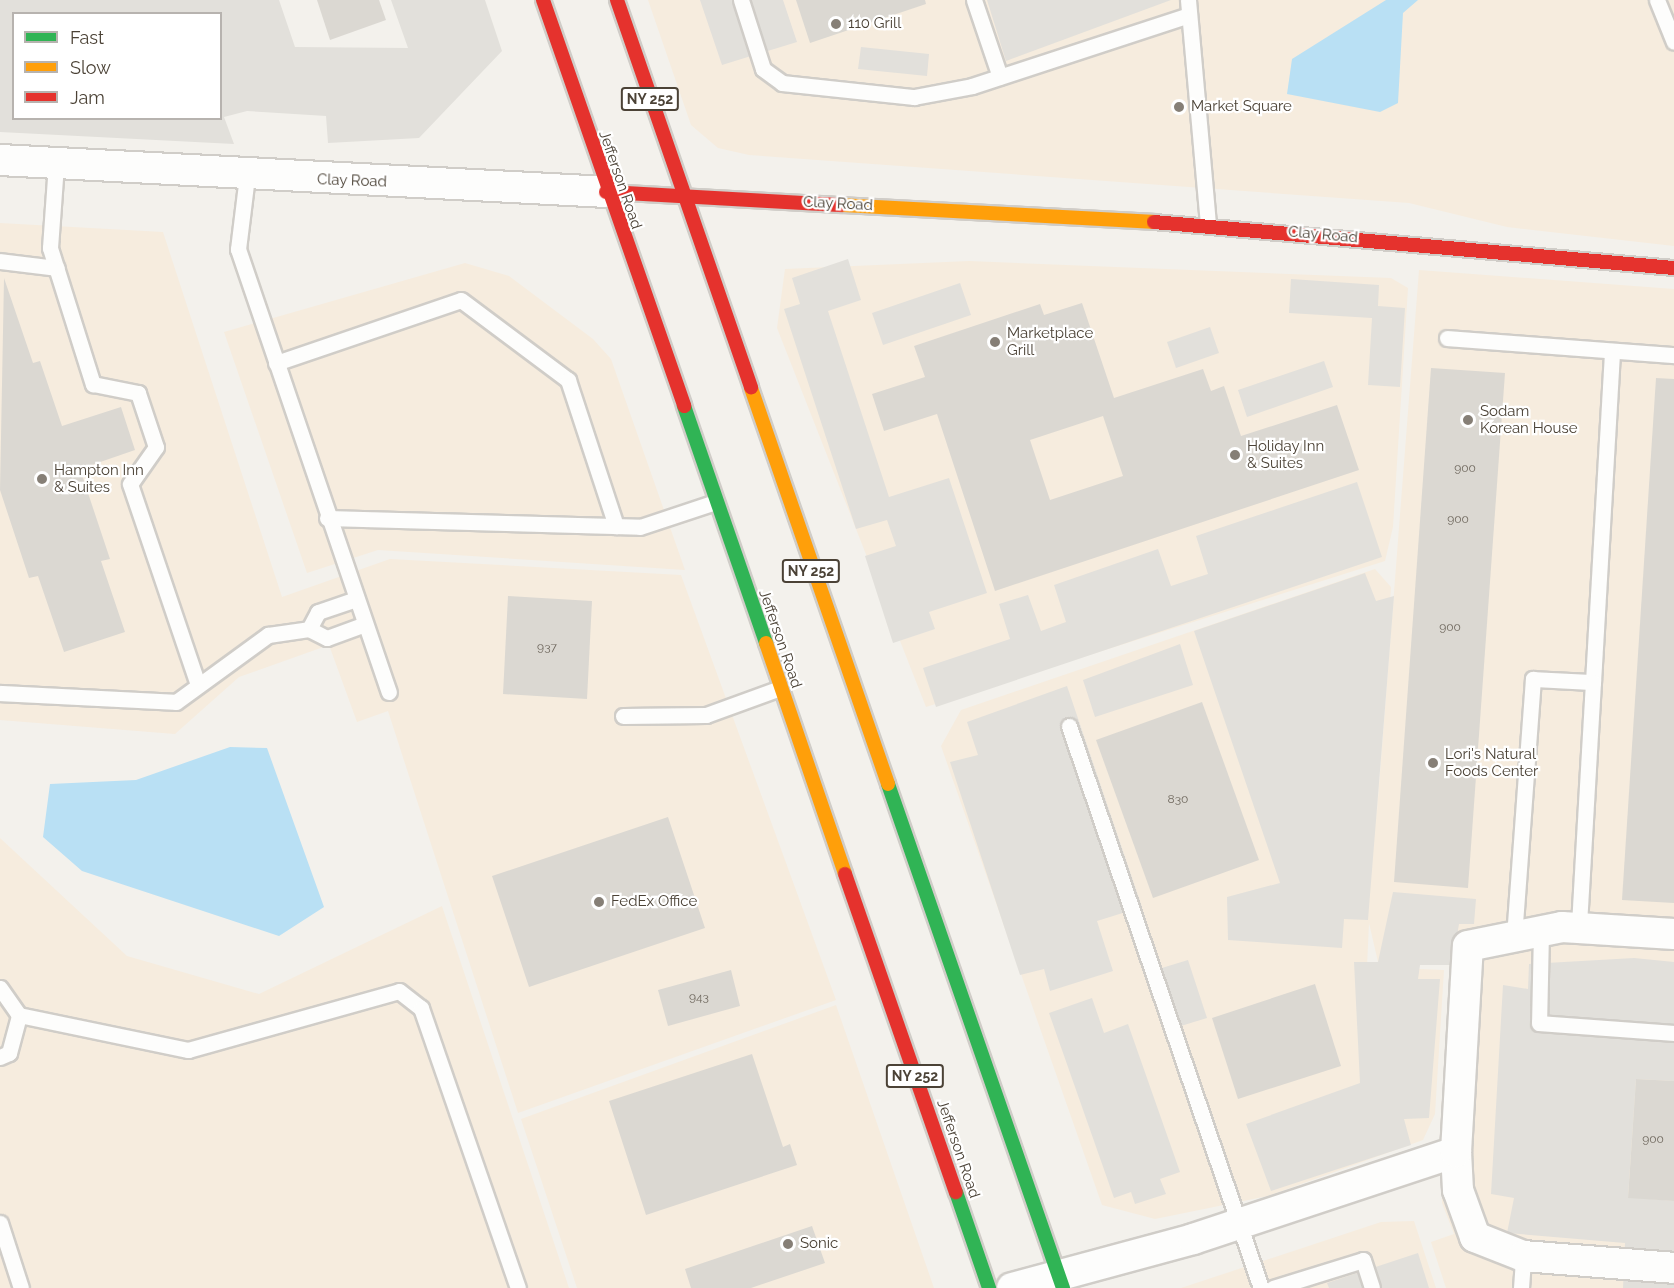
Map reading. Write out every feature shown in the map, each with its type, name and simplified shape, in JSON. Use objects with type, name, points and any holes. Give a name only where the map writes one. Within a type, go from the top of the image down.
[{"type":"main road","name":"Jefferson Road","points":[[543,0],[606,192],[989,1288]]},
{"type":"main road","name":"NY 252","points":[[617,0],[683,197],[1060,1282]]},
{"type":"main road","name":"Clay Road","points":[[606,192],[1208,225],[1674,268]]},
{"type":"street","name":"Clay Road","points":[[0,160],[247,176],[606,192]]},
{"type":"street","points":[[1674,934],[1579,928],[1527,934],[1468,946],[1456,1152],[1458,1190],[1475,1237],[1523,1256],[1674,1268]]},
{"type":"street","points":[[1012,1288],[1060,1282],[1456,1152]]},
{"type":"lane","points":[[741,0],[763,69],[782,82],[914,97],[1000,77],[1188,7],[1208,225]]},
{"type":"lane","points":[[974,0],[1000,77]]},
{"type":"lane","points":[[1657,0],[1674,42]]},
{"type":"lane","points":[[56,164],[50,248],[93,384],[138,393],[156,447],[130,484],[198,685]]},
{"type":"lane","points":[[247,176],[238,249],[327,518],[389,692]]},
{"type":"lane","points":[[0,261],[57,268]]},
{"type":"lane","points":[[276,363],[462,300],[568,380],[616,526]]},
{"type":"lane","points":[[1447,338],[1674,355]]},
{"type":"lane","points":[[1579,928],[1612,352]]},
{"type":"lane","points":[[327,518],[640,527],[715,502]]},
{"type":"lane","points":[[309,629],[318,612],[356,599]]},
{"type":"lane","points":[[0,693],[156,704],[176,702],[268,635],[309,629],[327,638],[365,624]]},
{"type":"lane","points":[[1593,682],[1533,679],[1527,934],[1539,1023],[1674,1033]]},
{"type":"lane","points":[[623,716],[706,714],[780,688]]},
{"type":"lane","points":[[1069,726],[1261,1288]]},
{"type":"lane","points":[[0,988],[20,1015],[188,1050],[399,991],[421,1008],[519,1288]]},
{"type":"lane","points":[[0,1057],[9,1053],[20,1015]]},
{"type":"lane","points":[[0,1223],[21,1288]]},
{"type":"lane","points":[[1521,1288],[1523,1256]]},
{"type":"lane","points":[[1274,1288],[1363,1260],[1372,1288]]},
{"type":"shaded area","points":[[0,0],[279,0],[295,47],[408,48],[391,0],[485,0],[502,51],[419,138],[328,143],[326,116],[247,111],[224,117],[234,144],[0,132]]},
{"type":"shaded area","name":"Market Square","points":[[648,0],[1674,0],[1674,246],[1507,227],[1409,203],[749,155],[718,148],[691,125]]},
{"type":"shaded area","points":[[700,0],[783,0],[797,42],[722,65]]},
{"type":"shaded area","points":[[987,0],[1171,0],[1006,61]]},
{"type":"shaded area","points":[[861,47],[929,54],[927,76],[858,69]]},
{"type":"shaded area","points":[[0,223],[163,232],[282,597],[390,559],[681,575],[836,1000],[518,1113],[388,711],[357,722],[329,645],[239,677],[175,734],[0,720]]},
{"type":"shaded area","points":[[848,259],[861,300],[828,311],[889,497],[949,478],[987,593],[929,612],[935,629],[893,643],[865,556],[896,546],[887,520],[856,529],[784,309],[800,304],[792,278]]},
{"type":"shaded area","points":[[969,261],[1391,278],[1408,288],[1393,527],[1385,561],[926,707],[777,328],[785,269]]},
{"type":"shaded area","points":[[465,263],[509,276],[593,339],[611,359],[685,570],[378,550],[307,573],[224,332]]},
{"type":"shaded area","points":[[1419,270],[1674,289],[1674,1288],[1446,1288],[1431,1242],[1454,1234],[1442,1203],[1441,1115],[1452,965],[1378,962],[1369,923],[1367,967],[1444,970],[1435,1114],[1423,1140],[1268,1196],[1155,1219],[1102,1205],[941,746],[961,710],[1375,569],[1391,587],[1376,824]]},
{"type":"shaded area","points":[[1291,279],[1379,285],[1378,306],[1405,308],[1400,387],[1368,385],[1372,318],[1289,313]]},
{"type":"shaded area","points":[[960,283],[971,315],[883,345],[872,313]]},
{"type":"shaded area","points":[[1210,327],[1219,353],[1176,368],[1167,342]]},
{"type":"shaded area","points":[[1324,361],[1333,387],[1247,417],[1238,390]]},
{"type":"shaded area","points":[[1357,482],[1382,557],[936,707],[923,668],[1010,639],[999,604],[1028,595],[1041,631],[1066,622],[1054,585],[1158,549],[1171,586],[1208,574],[1196,536]]},
{"type":"shaded area","points":[[1365,573],[1376,601],[1394,596],[1368,920],[1344,919],[1342,948],[1228,940],[1227,897],[1280,883],[1194,631]]},
{"type":"shaded area","points":[[1180,644],[1193,685],[1095,717],[1083,680]]},
{"type":"shaded area","points":[[1067,686],[1142,907],[1097,921],[1113,971],[1050,991],[1044,969],[1020,975],[950,762],[978,755],[967,722]]},
{"type":"shaded area","points":[[0,838],[127,956],[259,994],[442,906],[569,1288],[0,1288]]},
{"type":"shaded area","points":[[1393,892],[1476,899],[1474,924],[1459,924],[1452,965],[1420,965],[1418,979],[1440,979],[1429,1118],[1404,1119],[1411,1145],[1271,1191],[1246,1124],[1360,1083],[1354,962],[1378,962]]},
{"type":"shaded area","points":[[1634,958],[1674,962],[1674,1081],[1636,1079],[1628,1197],[1674,1201],[1674,1288],[1623,1288],[1625,1243],[1507,1233],[1514,1198],[1491,1194],[1503,985],[1528,989],[1529,964]]},
{"type":"shaded area","points":[[1188,960],[1207,1018],[1171,1029],[1152,971]]},
{"type":"shaded area","points":[[1092,998],[1104,1033],[1128,1024],[1180,1172],[1160,1179],[1166,1194],[1135,1204],[1131,1192],[1114,1198],[1049,1013]]},
{"type":"shaded area","points":[[836,1005],[934,1288],[577,1288],[521,1119]]},
{"type":"shaded area","points":[[1414,1221],[1436,1288],[1181,1288],[1381,1222]]},
{"type":"shaded area","points":[[1418,1253],[1429,1288],[1329,1288],[1327,1283]]},
{"type":"water","points":[[1386,0],[1418,0],[1403,13],[1398,103],[1380,112],[1287,94],[1292,59]]},
{"type":"water","points":[[230,747],[267,748],[324,907],[279,936],[82,871],[43,837],[50,784],[136,780]]},
{"type":"building","points":[[317,0],[379,0],[386,20],[330,40]]},
{"type":"building","name":"110 Grill","points":[[796,0],[925,0],[926,4],[810,43]]},
{"type":"building","name":"Hampton Inn & Suites","points":[[4,278],[33,363],[40,361],[62,426],[121,407],[135,450],[80,469],[110,559],[101,561],[125,632],[64,652],[38,576],[29,578],[0,490]]},
{"type":"building","name":"Holiday Inn & Suites","points":[[1082,303],[1114,398],[1203,369],[1211,391],[1224,386],[1241,436],[1337,405],[1359,470],[995,591],[937,414],[884,431],[872,394],[925,377],[914,346],[1040,304],[1044,315]],"holes":[[[1103,416],[1123,476],[1050,500],[1030,440]]]},
{"type":"building","points":[[1431,368],[1505,373],[1468,888],[1394,882]]},
{"type":"building","points":[[1656,378],[1674,379],[1674,903],[1622,900]]},
{"type":"building","points":[[508,596],[592,601],[587,699],[503,694]]},
{"type":"building","points":[[1202,702],[1259,860],[1153,898],[1096,740]]},
{"type":"building","name":"FedEx Office","points":[[668,817],[705,928],[529,987],[492,876]]},
{"type":"building","points":[[731,970],[740,1006],[668,1026],[658,990]]},
{"type":"building","points":[[1315,984],[1341,1066],[1238,1099],[1212,1018]]},
{"type":"building","points":[[752,1054],[783,1147],[790,1144],[797,1165],[646,1215],[609,1101]]},
{"type":"building","points":[[1636,1079],[1674,1081],[1674,1201],[1628,1198]]},
{"type":"building","name":"Sonic","points":[[812,1226],[825,1263],[751,1288],[691,1288],[685,1269]]},
{"type":"traffic: fast","points":[[684,406],[766,643]]},
{"type":"traffic: fast","points":[[888,784],[1063,1288]]},
{"type":"traffic: fast","points":[[956,1192],[989,1288]]},
{"type":"traffic: slow","points":[[841,205],[1154,222]]},
{"type":"traffic: slow","points":[[751,388],[888,784]]},
{"type":"traffic: slow","points":[[766,643],[845,874]]},
{"type":"traffic: jam","points":[[543,0],[684,406]]},
{"type":"traffic: jam","points":[[617,0],[751,388]]},
{"type":"traffic: jam","points":[[606,192],[841,205]]},
{"type":"traffic: jam","points":[[1154,222],[1674,268]]},
{"type":"traffic: jam","points":[[845,874],[956,1192]]},
{"type":"place","name":"110 Grill","points":[[836,24]]},
{"type":"place","name":"Market Square","points":[[1179,107]]},
{"type":"place","name":"Marketplace Grill","points":[[995,342]]},
{"type":"place","name":"Sodam Korean House","points":[[1468,420]]},
{"type":"place","name":"Holiday Inn & Suites","points":[[1235,455]]},
{"type":"place","name":"Hampton Inn & Suites","points":[[42,479]]},
{"type":"place","name":"Lori's Natural Foods Center","points":[[1433,763]]},
{"type":"place","name":"FedEx Office","points":[[599,902]]},
{"type":"place","name":"Sonic","points":[[788,1244]]}]
